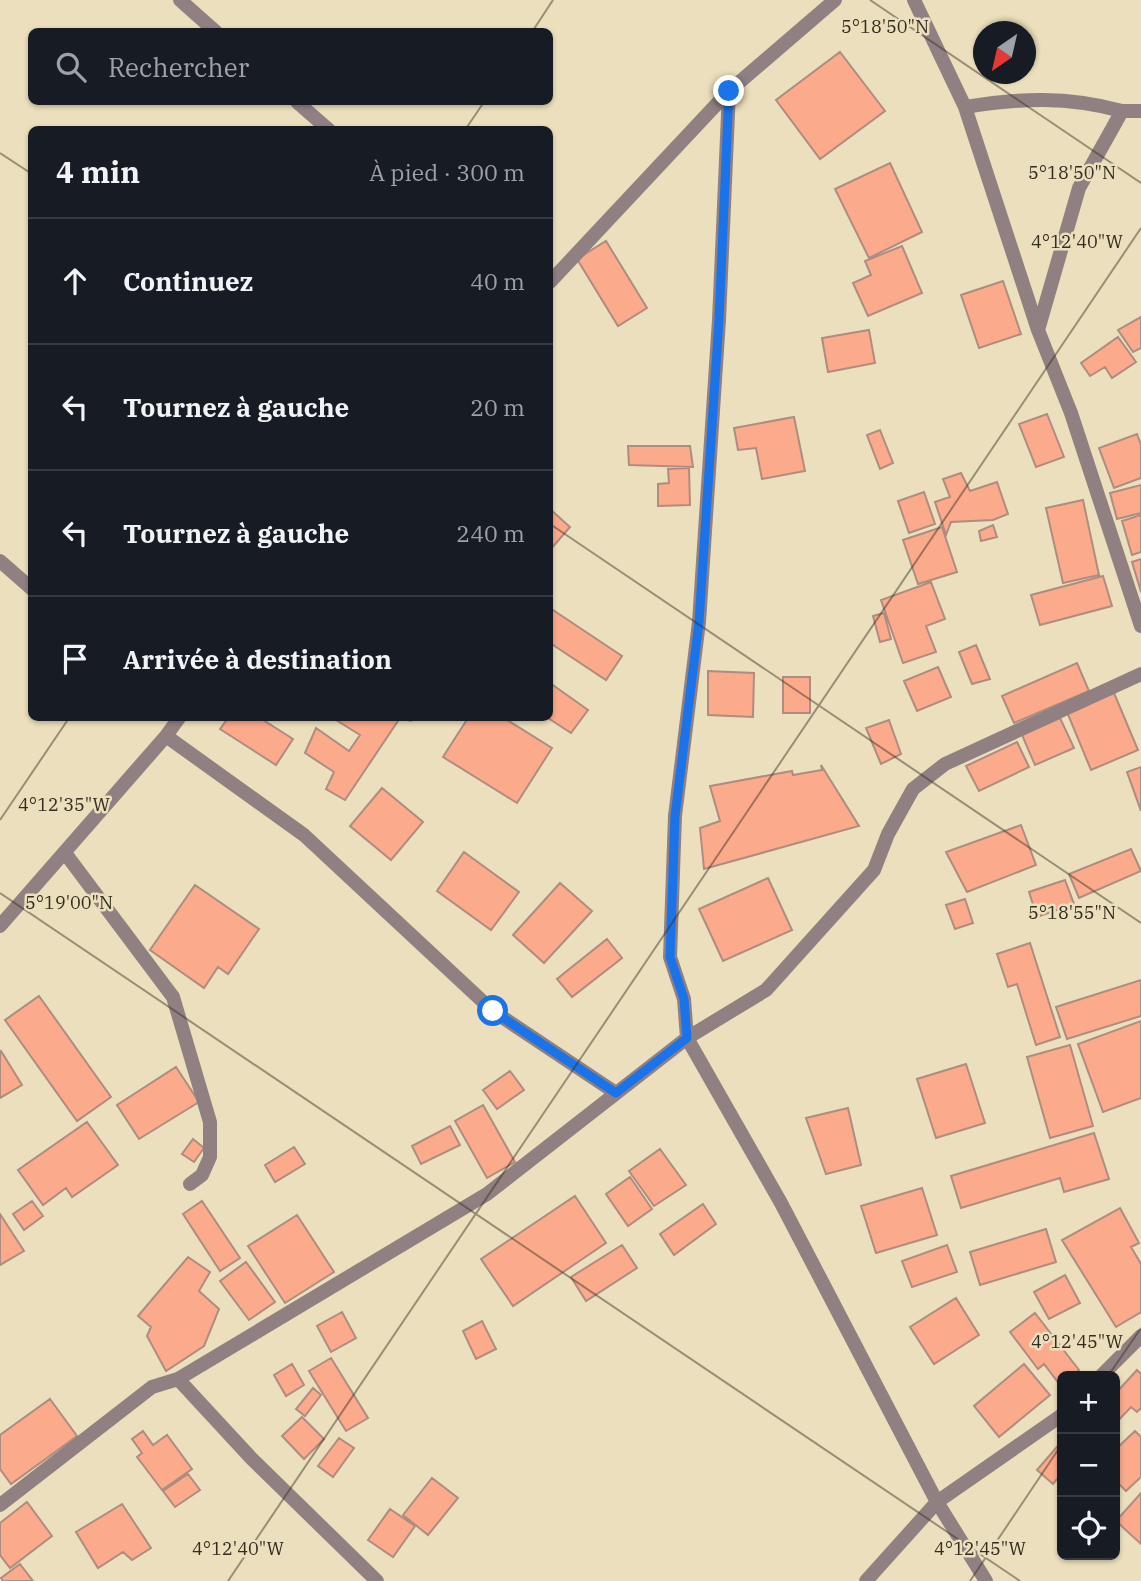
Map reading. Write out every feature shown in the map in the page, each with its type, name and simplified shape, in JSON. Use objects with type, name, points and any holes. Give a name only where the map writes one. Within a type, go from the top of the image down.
[{"type":"street","points":[[180,0],[212,28]]},
{"type":"street","points":[[553,279],[729,91],[835,0]]},
{"type":"street","points":[[914,0],[965,107],[1038,330],[1071,413],[1141,626]]},
{"type":"street","points":[[729,91],[719,320],[700,608],[675,816],[670,957],[684,999],[687,1038],[781,1203],[937,1502],[986,1581]]},
{"type":"street","points":[[965,107],[1020,98],[1099,104],[1122,111],[1141,111]]},
{"type":"street","points":[[300,105],[324,126]]},
{"type":"street","points":[[1038,330],[1079,188],[1122,111]]},
{"type":"street","points":[[0,561],[28,586]]},
{"type":"street","points":[[0,1505],[152,1387],[178,1379],[487,1194],[687,1038],[766,990],[824,929],[874,870],[888,834],[913,789],[944,764],[1141,674]]},
{"type":"street","points":[[0,926],[177,721]]},
{"type":"street","points":[[166,736],[304,835],[493,1011],[616,1093]]},
{"type":"street","points":[[65,853],[173,997],[210,1122],[210,1157],[202,1175],[190,1184]]},
{"type":"street","points":[[1106,1371],[1141,1336]]},
{"type":"street","points":[[178,1379],[251,1458],[377,1581]]},
{"type":"street","points":[[866,1581],[937,1502],[1057,1418]]},
{"type":"building","points":[[840,52],[885,111],[820,159],[776,100]]},
{"type":"building","points":[[890,163],[922,232],[869,258],[835,189]]},
{"type":"building","points":[[606,241],[647,308],[618,326],[577,259]]},
{"type":"building","points":[[902,246],[922,293],[868,316],[853,283],[871,275],[865,261]]},
{"type":"building","points":[[1003,281],[1021,334],[979,348],[961,295]]},
{"type":"building","points":[[1141,317],[1141,348],[1133,352],[1118,330]]},
{"type":"building","points":[[869,330],[875,363],[828,372],[822,338]]},
{"type":"building","points":[[1118,337],[1136,362],[1112,378],[1105,367],[1090,376],[1081,363]]},
{"type":"building","points":[[1047,414],[1064,457],[1036,467],[1019,424]]},
{"type":"building","points":[[794,417],[805,471],[762,479],[756,448],[738,450],[734,428]]},
{"type":"building","points":[[880,430],[893,463],[880,469],[867,435]]},
{"type":"building","points":[[1137,434],[1141,445],[1141,478],[1114,488],[1099,448]]},
{"type":"building","points":[[628,446],[690,446],[693,467],[629,465]]},
{"type":"building","points":[[689,468],[690,505],[658,506],[658,484],[669,483],[668,469]]},
{"type":"building","points":[[961,473],[970,491],[997,482],[1008,514],[993,520],[951,522],[946,535],[935,502],[950,497],[943,479]]},
{"type":"building","points":[[1141,485],[1141,513],[1117,519],[1110,493]]},
{"type":"building","points":[[924,492],[935,524],[909,533],[898,501]]},
{"type":"building","points":[[1083,500],[1099,575],[1063,583],[1046,508]]},
{"type":"building","points":[[553,512],[570,527],[553,547]]},
{"type":"building","points":[[1141,515],[1141,552],[1132,555],[1122,521]]},
{"type":"building","points":[[993,525],[997,537],[981,541],[979,531]]},
{"type":"building","points":[[942,527],[957,572],[918,584],[903,540]]},
{"type":"building","points":[[1141,559],[1141,592],[1132,562]]},
{"type":"building","points":[[1103,576],[1112,606],[1040,625],[1031,595]]},
{"type":"building","points":[[931,582],[945,619],[926,626],[936,652],[903,663],[881,600]]},
{"type":"building","points":[[553,610],[622,656],[606,680],[553,645]]},
{"type":"building","points":[[884,613],[891,639],[880,642],[873,616]]},
{"type":"building","points":[[976,645],[990,679],[972,684],[959,652]]},
{"type":"building","points":[[1077,663],[1089,691],[1014,723],[1002,696]]},
{"type":"building","points":[[938,667],[951,697],[917,711],[904,681]]},
{"type":"building","points":[[708,671],[754,673],[753,717],[708,715]]},
{"type":"building","points":[[783,677],[810,677],[810,713],[783,713]]},
{"type":"building","points":[[553,685],[588,710],[571,733],[553,721]]},
{"type":"building","points":[[1114,693],[1138,750],[1091,770],[1067,712]]},
{"type":"building","points":[[1060,718],[1074,748],[1035,765],[1022,735]]},
{"type":"building","points":[[889,720],[901,754],[881,764],[866,728]]},
{"type":"building","points":[[226,721],[265,721],[293,739],[276,765],[220,729]]},
{"type":"building","points":[[338,721],[398,721],[345,800],[326,789],[334,772],[305,753],[316,728],[349,751],[360,735]]},
{"type":"building","points":[[466,721],[509,721],[552,748],[517,803],[443,757]]},
{"type":"building","points":[[1017,742],[1029,767],[979,791],[966,766]]},
{"type":"building","points":[[821,765],[859,826],[704,869],[700,828],[720,821],[710,786],[792,771],[793,775],[822,770]]},
{"type":"building","points":[[1141,767],[1141,811],[1127,772]]},
{"type":"building","points":[[382,788],[423,822],[391,860],[350,826]]},
{"type":"building","points":[[1021,825],[1036,865],[967,892],[946,852]]},
{"type":"building","points":[[1131,849],[1141,871],[1079,898],[1069,874]]},
{"type":"building","points":[[464,852],[519,892],[491,930],[437,891]]},
{"type":"building","points":[[768,878],[792,930],[723,961],[699,909]]},
{"type":"building","points":[[1065,880],[1074,904],[1037,917],[1029,892]]},
{"type":"building","points":[[560,883],[592,911],[544,963],[513,935]]},
{"type":"building","points":[[195,885],[259,929],[228,974],[218,967],[204,988],[150,950]]},
{"type":"building","points":[[965,899],[973,923],[955,929],[946,905]]},
{"type":"building","points":[[607,939],[622,958],[572,997],[557,979]]},
{"type":"building","points":[[1030,943],[1060,1037],[1036,1045],[1017,984],[1008,987],[997,954]]},
{"type":"building","points":[[1141,980],[1141,1016],[1067,1039],[1056,1007]]},
{"type":"building","points":[[39,996],[111,1097],[77,1121],[5,1020]]},
{"type":"building","points":[[1141,1021],[1141,1098],[1103,1112],[1078,1044]]},
{"type":"building","points":[[1070,1045],[1093,1126],[1050,1138],[1027,1057]]},
{"type":"building","points":[[0,1052],[22,1085],[0,1098]]},
{"type":"building","points":[[966,1064],[985,1123],[936,1138],[917,1079]]},
{"type":"building","points":[[176,1067],[199,1102],[139,1139],[117,1105]]},
{"type":"building","points":[[510,1071],[524,1090],[497,1109],[483,1090]]},
{"type":"building","points":[[483,1105],[515,1162],[487,1178],[455,1121]]},
{"type":"building","points":[[848,1108],[861,1165],[826,1174],[806,1118]]},
{"type":"building","points":[[87,1122],[118,1165],[72,1197],[66,1188],[43,1205],[18,1170]]},
{"type":"building","points":[[450,1126],[460,1145],[421,1164],[412,1146]]},
{"type":"building","points":[[1094,1133],[1109,1179],[1064,1192],[1060,1178],[961,1208],[951,1176]]},
{"type":"building","points":[[193,1139],[204,1148],[194,1162],[182,1154]]},
{"type":"building","points":[[294,1147],[305,1164],[275,1182],[265,1165]]},
{"type":"building","points":[[660,1149],[686,1185],[654,1206],[629,1171]]},
{"type":"building","points":[[630,1177],[652,1209],[628,1226],[606,1194]]},
{"type":"building","points":[[922,1188],[937,1235],[876,1253],[861,1206]]},
{"type":"building","points":[[575,1196],[606,1243],[513,1306],[481,1259]]},
{"type":"building","points":[[32,1201],[43,1216],[24,1230],[13,1214]]},
{"type":"building","points":[[202,1201],[240,1258],[220,1271],[183,1214]]},
{"type":"building","points":[[703,1204],[716,1224],[674,1255],[660,1234]]},
{"type":"building","points":[[1120,1208],[1139,1243],[1131,1247],[1141,1264],[1141,1312],[1116,1327],[1062,1240]]},
{"type":"building","points":[[0,1214],[24,1251],[0,1265]]},
{"type":"building","points":[[297,1215],[334,1272],[285,1303],[248,1246]]},
{"type":"building","points":[[1046,1229],[1056,1262],[980,1285],[970,1252]]},
{"type":"building","points":[[622,1245],[637,1268],[586,1301],[571,1277]]},
{"type":"building","points":[[947,1245],[957,1272],[912,1287],[902,1261]]},
{"type":"building","points":[[188,1257],[210,1272],[199,1291],[219,1309],[204,1346],[166,1371],[147,1336],[151,1327],[138,1316]]},
{"type":"building","points":[[246,1262],[275,1302],[249,1320],[220,1281]]},
{"type":"building","points":[[1065,1275],[1080,1303],[1049,1319],[1034,1292]]},
{"type":"building","points":[[956,1298],[979,1335],[934,1364],[910,1327]]},
{"type":"building","points":[[342,1312],[356,1338],[331,1352],[317,1326]]},
{"type":"building","points":[[1035,1313],[1079,1370],[1057,1371],[1057,1381],[1044,1364],[1038,1369],[1010,1332]]},
{"type":"building","points":[[482,1321],[496,1349],[476,1359],[463,1331]]},
{"type":"building","points":[[331,1358],[368,1418],[346,1431],[309,1371]]},
{"type":"building","points":[[292,1364],[304,1385],[286,1396],[274,1375]]},
{"type":"building","points":[[1024,1364],[1050,1395],[999,1437],[974,1406]]},
{"type":"building","points":[[1137,1370],[1141,1374],[1141,1408],[1137,1412],[1131,1407],[1120,1419],[1120,1389]]},
{"type":"building","points":[[313,1388],[321,1395],[305,1416],[296,1409]]},
{"type":"building","points":[[50,1399],[77,1436],[11,1484],[0,1469],[0,1435]]},
{"type":"building","points":[[302,1417],[324,1439],[304,1459],[282,1436]]},
{"type":"building","points":[[143,1431],[153,1445],[167,1435],[192,1469],[162,1490],[137,1457],[142,1453],[132,1439]]},
{"type":"building","points":[[1135,1431],[1141,1437],[1141,1477],[1126,1491],[1120,1485],[1120,1445]]},
{"type":"building","points":[[339,1438],[354,1448],[333,1477],[318,1466]]},
{"type":"building","points":[[1057,1447],[1057,1479],[1053,1484],[1037,1470]]},
{"type":"building","points":[[188,1474],[200,1490],[175,1507],[163,1491]]},
{"type":"building","points":[[432,1478],[458,1498],[428,1535],[403,1515]]},
{"type":"building","points":[[1141,1493],[1141,1544],[1120,1525],[1120,1517]]},
{"type":"building","points":[[27,1502],[52,1536],[10,1568],[0,1555],[0,1523]]},
{"type":"building","points":[[122,1504],[151,1548],[132,1560],[123,1552],[98,1568],[76,1532]]},
{"type":"building","points":[[390,1509],[415,1526],[393,1557],[368,1540]]},
{"type":"building","points":[[20,1564],[33,1581],[3,1581],[1,1578]]},
{"type":"route","points":[[493,1011],[616,1093],[687,1038],[684,999],[670,957],[675,816],[699,622],[719,320],[729,91]]}]
